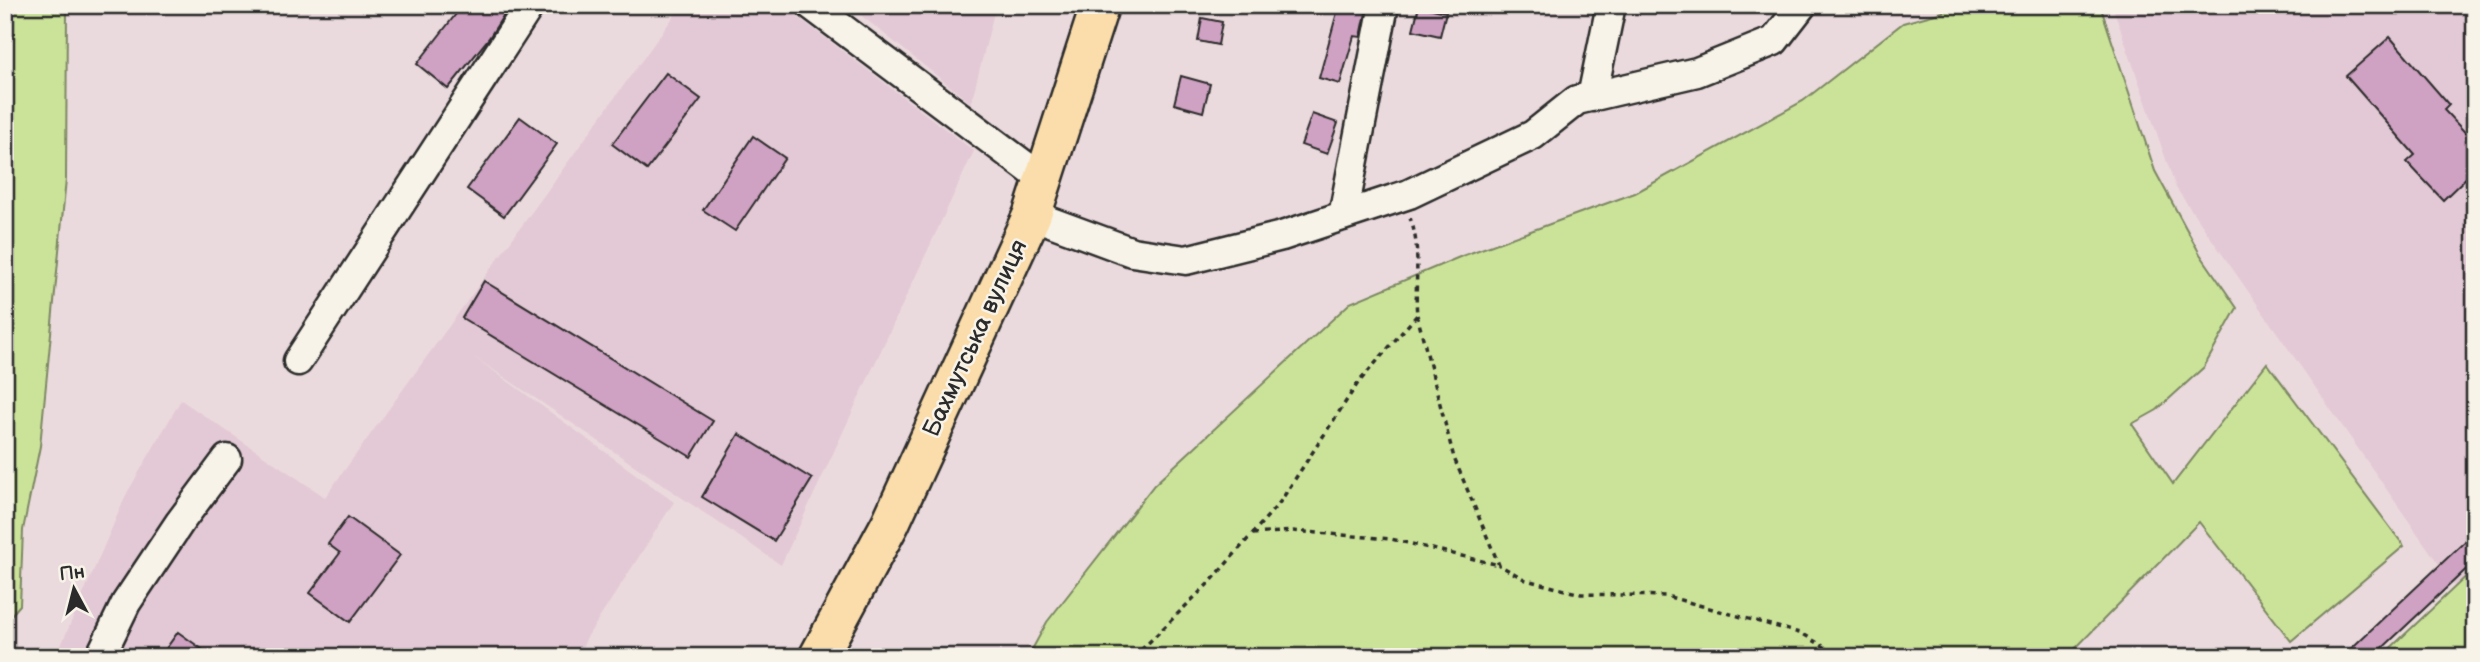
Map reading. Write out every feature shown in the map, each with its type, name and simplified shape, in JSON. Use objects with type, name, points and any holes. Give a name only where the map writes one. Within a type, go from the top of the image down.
[{"type":"main road","name":"Бахмутська вулиця","points":[[818,657],[890,524],[1032,215],[1100,5]]},
{"type":"street","points":[[298,361],[530,5]]},
{"type":"street","points":[[811,5],[1044,180]]},
{"type":"street","points":[[1343,216],[1384,5]]},
{"type":"street","points":[[1592,97],[1611,5]]},
{"type":"street","points":[[1032,215],[1132,252],[1186,260],[1282,236],[1400,197],[1533,135],[1577,100],[1697,72],[1774,41],[1802,5]]},
{"type":"street","points":[[100,657],[126,603],[180,522],[227,460]]},
{"type":"path","points":[[1400,197],[1418,241],[1415,288],[1417,315],[1454,458],[1499,565]]},
{"type":"path","points":[[1134,657],[1213,579],[1280,502],[1358,383],[1417,315]]},
{"type":"path","points":[[1252,534],[1293,531],[1391,538],[1499,565],[1526,580],[1580,594],[1666,596],[1803,634],[1841,657]]},
{"type":"shaded area","points":[[682,5],[782,5],[974,151],[781,565],[473,356],[674,502],[586,639],[578,657],[56,657],[127,493],[181,400],[325,497]]},
{"type":"shaded area","points":[[848,5],[996,5],[971,103]]},
{"type":"shaded area","points":[[2112,5],[2475,5],[2475,616],[2176,188]]},
{"type":"green space","points":[[5,5],[67,5],[66,179],[40,446],[23,530],[20,605],[5,622]]},
{"type":"green space","points":[[1946,5],[2100,5],[2155,171],[2200,254],[2237,308],[2204,367],[2157,410],[2132,424],[2173,484],[2267,363],[2404,546],[2291,641],[2199,522],[2067,657],[1028,657],[1047,622],[1154,485],[1350,303],[1462,256],[1635,193],[1803,101],[1903,23],[1943,12]]},
{"type":"green space","points":[[2475,568],[2475,657],[2381,657]]},
{"type":"building","points":[[463,5],[510,5],[489,38],[448,89],[417,64]]},
{"type":"building","points":[[1339,5],[1367,8],[1361,37],[1354,36],[1340,84],[1319,78]]},
{"type":"building","points":[[1419,6],[1446,12],[1440,36],[1413,30]]},
{"type":"building","points":[[1202,18],[1222,22],[1218,45],[1198,41]]},
{"type":"building","points":[[2390,37],[2449,105],[2444,110],[2475,143],[2475,169],[2443,200],[2407,162],[2415,155],[2346,76]]},
{"type":"building","points":[[666,73],[701,99],[647,170],[612,144]]},
{"type":"building","points":[[1181,76],[1210,84],[1203,112],[1174,104]]},
{"type":"building","points":[[1312,114],[1338,123],[1327,154],[1301,145]]},
{"type":"building","points":[[520,117],[557,144],[504,216],[467,189]]},
{"type":"building","points":[[753,136],[785,158],[735,231],[703,210]]},
{"type":"building","points":[[484,281],[713,421],[691,457],[462,318]]},
{"type":"building","points":[[739,434],[812,479],[774,541],[702,497]]},
{"type":"building","points":[[348,517],[400,555],[350,622],[310,593],[340,553],[328,544]]},
{"type":"building","points":[[2475,532],[2475,561],[2373,657],[2342,657]]},
{"type":"building","points":[[178,632],[213,657],[160,657]]}]
